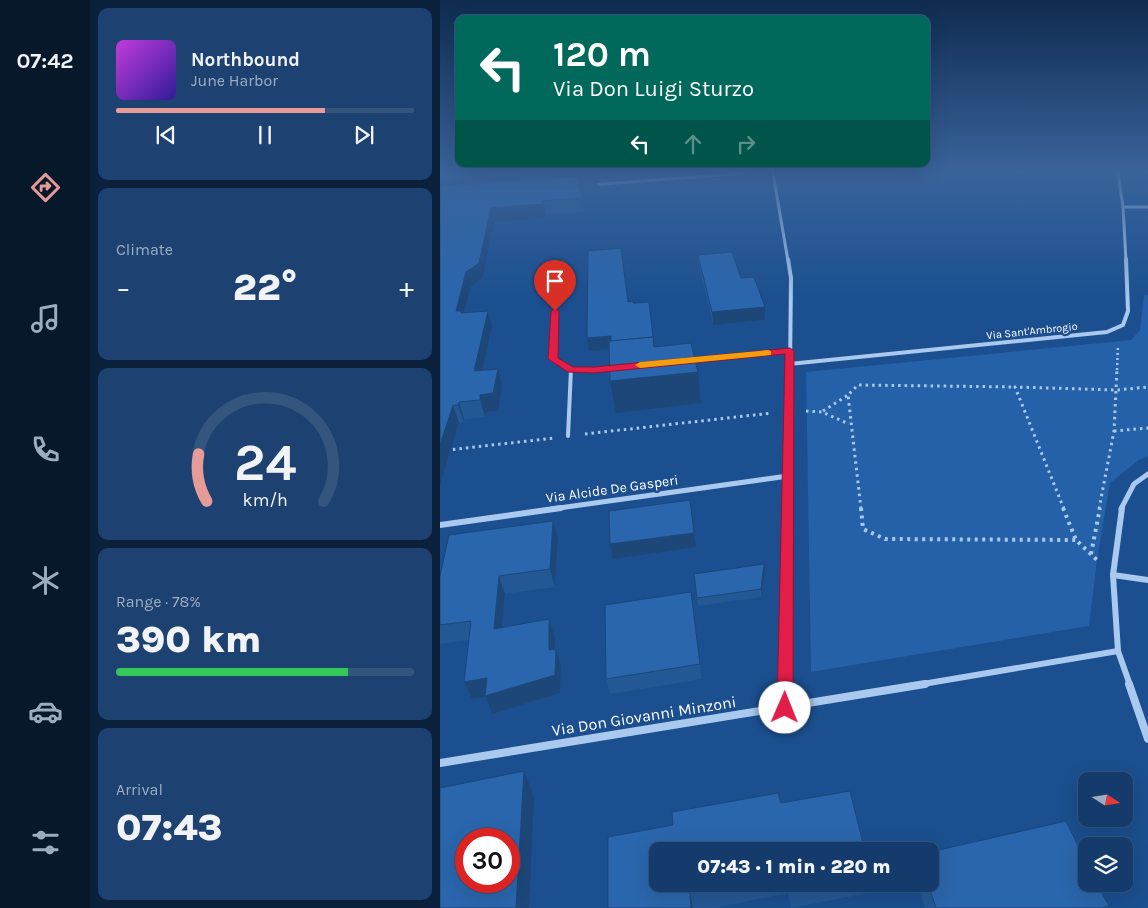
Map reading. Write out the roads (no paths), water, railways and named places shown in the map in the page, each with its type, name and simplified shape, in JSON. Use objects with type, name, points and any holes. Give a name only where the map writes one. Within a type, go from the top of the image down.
[{"type":"street","points":[[780,215],[791,278],[785,708]]},
{"type":"street","name":"Via Sant'Ambrogio","points":[[790,364],[1107,332],[1123,325],[1128,310],[1123,215]]},
{"type":"street","points":[[1148,474],[1134,484],[1122,505],[1113,575],[1118,651],[1148,739]]},
{"type":"street","name":"Via Alcide De Gasperi","points":[[440,525],[788,476]]},
{"type":"street","points":[[1113,575],[1148,580]]},
{"type":"street","name":"Via Don Giovanni Minzoni","points":[[440,763],[785,708],[1118,651]]},
{"type":"lane","points":[[555,311],[553,359],[572,370],[614,368]]},
{"type":"lane","points":[[682,361],[790,351]]},
{"type":"lane","points":[[568,436],[572,370]]}]
